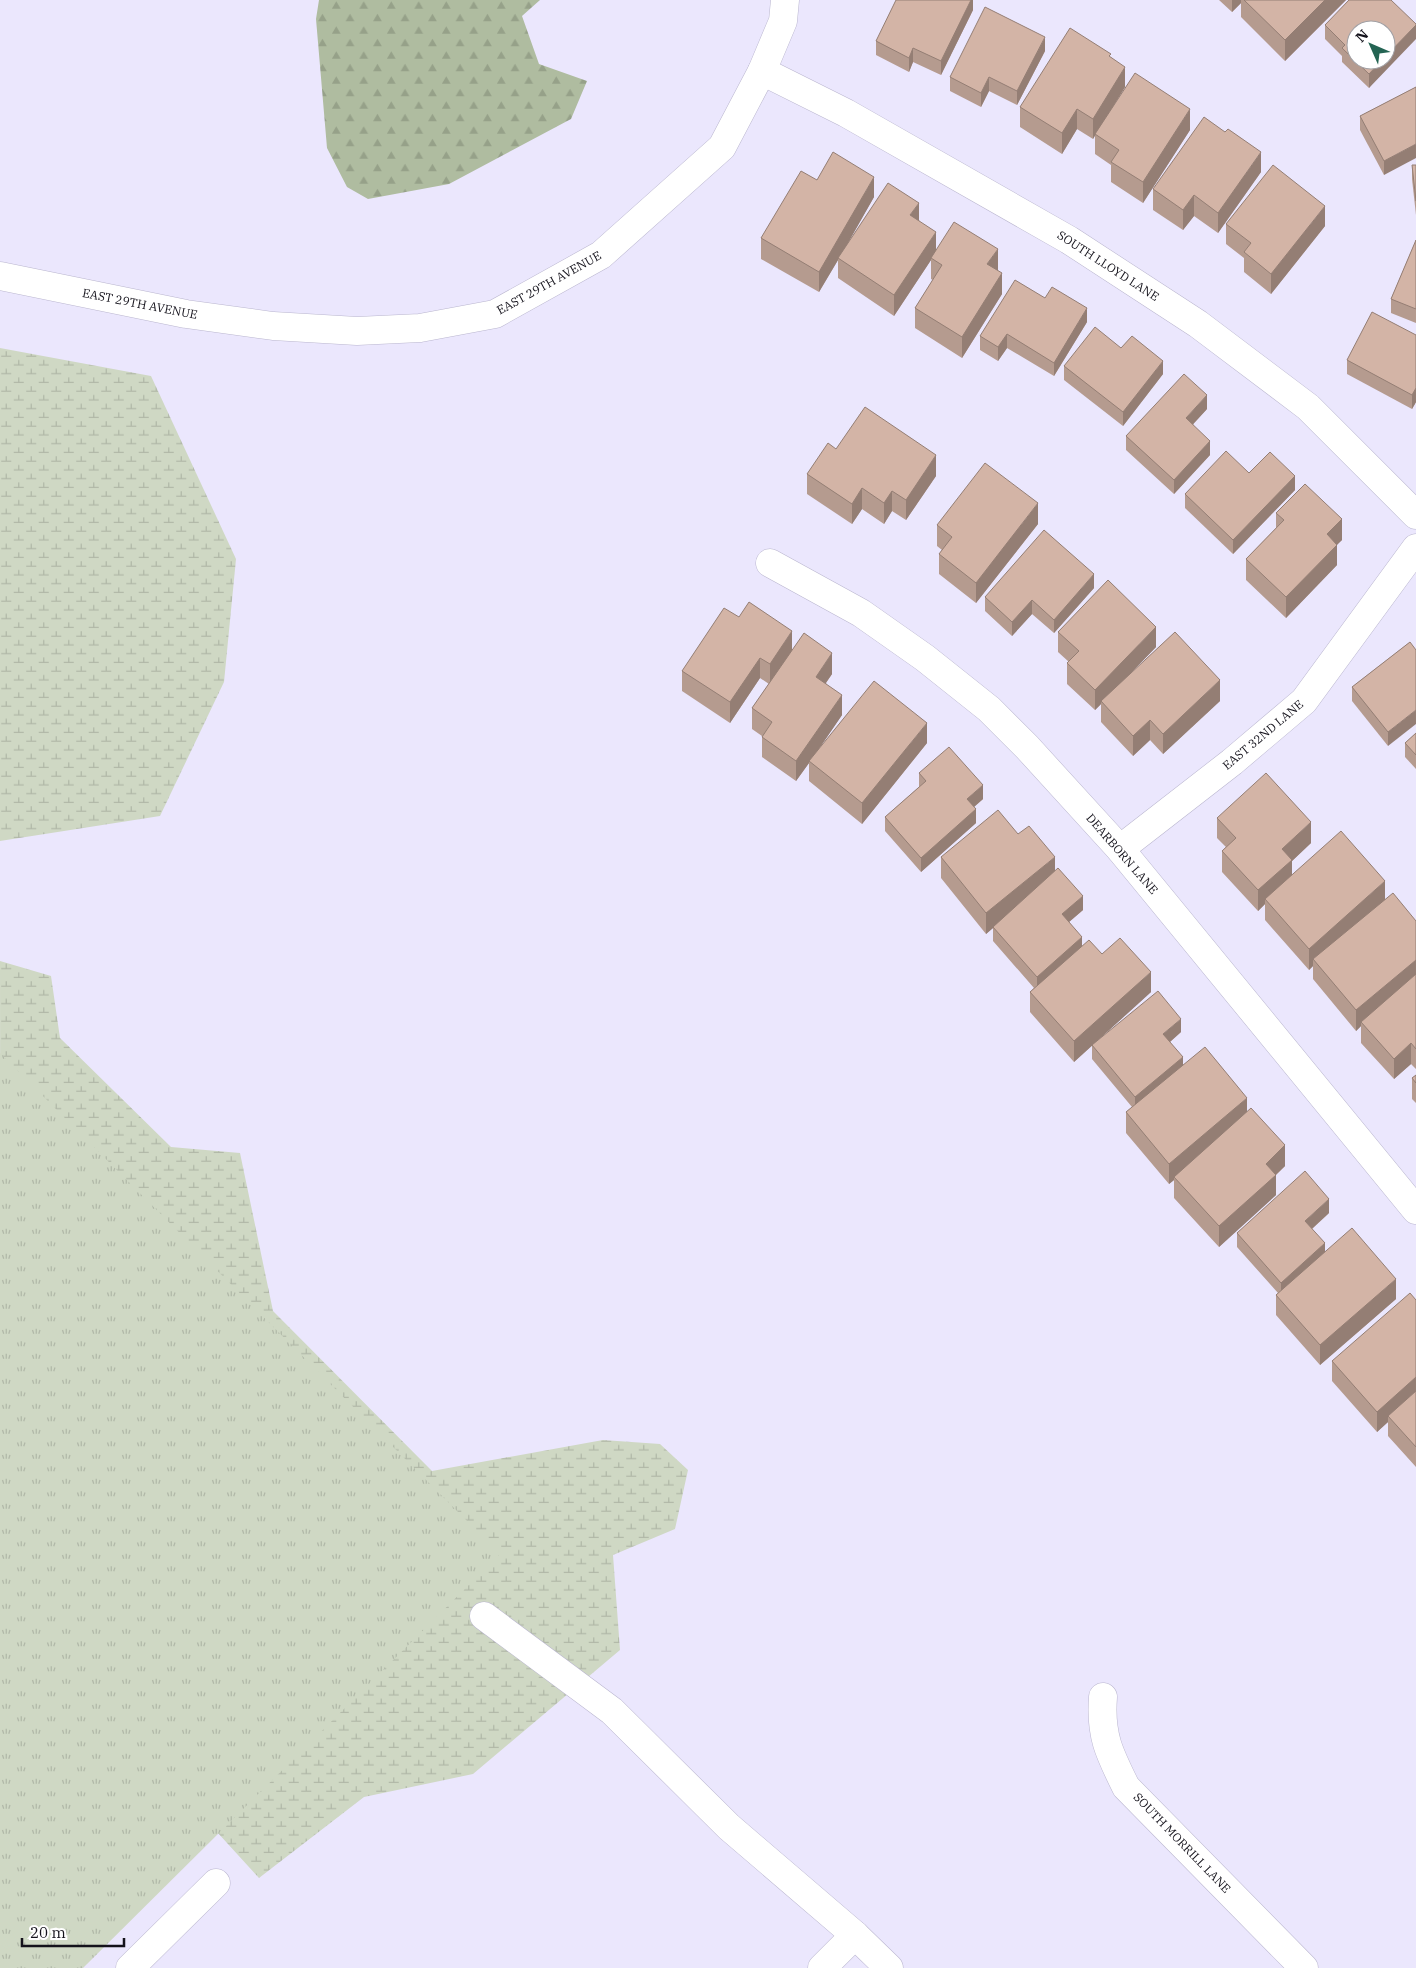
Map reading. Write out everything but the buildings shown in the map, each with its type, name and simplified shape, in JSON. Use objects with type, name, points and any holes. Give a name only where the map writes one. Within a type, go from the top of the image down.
[{"type":"street","name":"EAST 29TH AVENUE","points":[[0,276],[186,314],[273,326],[357,331],[420,328],[495,314],[601,255],[659,206],[722,147],[762,70],[783,21],[785,0]]},
{"type":"street","name":"SOUTH LLOYD LANE","points":[[762,70],[846,114],[1069,240],[1198,324],[1308,407],[1416,515]]},
{"type":"street","name":"EAST 32ND LANE","points":[[1120,849],[1232,762],[1304,701],[1416,548]]},
{"type":"street","name":"DEARBORN LANE","points":[[770,563],[861,613],[925,658],[989,709],[1027,747],[1120,849],[1416,1210]]},
{"type":"street","points":[[484,1616],[612,1710],[729,1827],[855,1935],[889,1968]]},
{"type":"street","name":"SOUTH MORRILL LANE","points":[[1103,1697],[1101,1722],[1111,1757],[1126,1787],[1304,1968]]},
{"type":"street","points":[[130,1968],[216,1882]]},
{"type":"street","points":[[822,1968],[855,1935]]},
{"type":"green space","points":[[319,0],[540,0],[522,16],[539,64],[587,81],[571,119],[449,184],[368,199],[347,187],[327,148],[316,19]]},
{"type":"green space","points":[[0,348],[151,376],[236,559],[224,682],[160,816],[0,841]]},
{"type":"green space","points":[[0,961],[51,976],[60,1038],[171,1147],[240,1153],[273,1311],[432,1471],[603,1440],[660,1444],[688,1470],[675,1529],[613,1555],[620,1650],[473,1774],[364,1797],[259,1878],[217,1832],[1,1968]]},
{"type":"green space","points":[[0,1053],[500,1554],[83,1968],[0,1968]]}]
